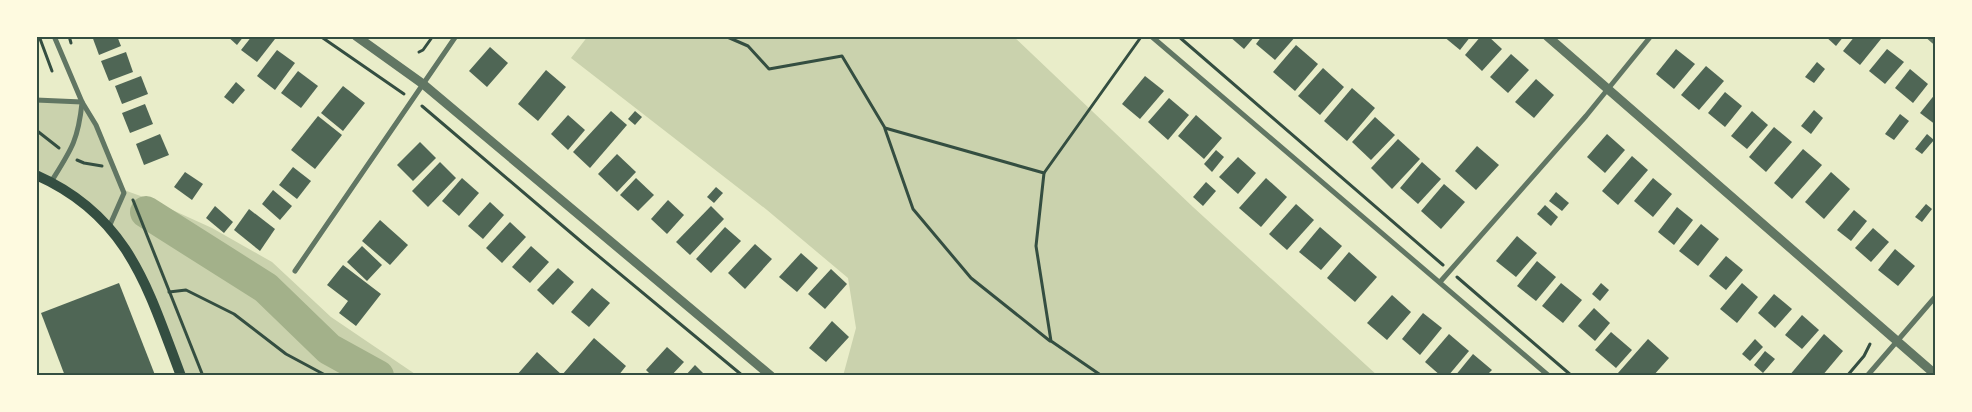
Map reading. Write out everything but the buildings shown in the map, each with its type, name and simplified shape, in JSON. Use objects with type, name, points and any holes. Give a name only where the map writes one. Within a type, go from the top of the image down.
[{"type":"main road","points":[[36,175],[74,196],[110,227],[131,255],[147,286],[181,376]]},
{"type":"street","points":[[54,36],[82,102],[96,125],[124,193],[110,227]]},
{"type":"street","points":[[356,36],[423,84],[771,376]]},
{"type":"street","points":[[295,270],[456,36]]},
{"type":"street","points":[[1151,36],[1549,376]]},
{"type":"street","points":[[1547,36],[1936,375]]},
{"type":"street","points":[[1440,282],[1586,116],[1651,36]]},
{"type":"street","points":[[1928,36],[1936,43]]},
{"type":"street","points":[[36,100],[82,102]]},
{"type":"street","points":[[51,182],[74,145],[79,128],[82,102]]},
{"type":"street","points":[[1867,376],[1936,296]]},
{"type":"path","points":[[39,36],[52,71]]},
{"type":"path","points":[[320,36],[412,99],[743,376]]},
{"type":"path","points":[[419,52],[423,50],[433,36]]},
{"type":"path","points":[[725,36],[748,46],[769,69],[842,56],[884,128],[913,209],[971,278],[1051,341],[1102,376]]},
{"type":"path","points":[[1051,341],[1036,246],[1044,173],[1142,36]]},
{"type":"path","points":[[1178,36],[1572,376]]},
{"type":"path","points":[[884,128],[1044,173]]},
{"type":"path","points":[[36,130],[68,156],[84,164],[100,166],[112,164]]},
{"type":"path","points":[[133,199],[203,376]]},
{"type":"path","points":[[169,292],[186,290],[234,314],[286,354],[327,376]]},
{"type":"path","points":[[1847,376],[1864,356],[1870,344]]},
{"type":"green space","points":[[588,36],[1013,36],[1193,207],[1378,376],[843,376],[856,328],[848,278],[767,210],[571,58]]},
{"type":"green space","points":[[36,99],[83,102],[124,190],[212,228],[272,262],[331,317],[418,376],[180,376],[130,256],[89,210],[36,178]]},
{"type":"waterway","points":[[146,212],[266,288],[329,349],[378,376]]}]
